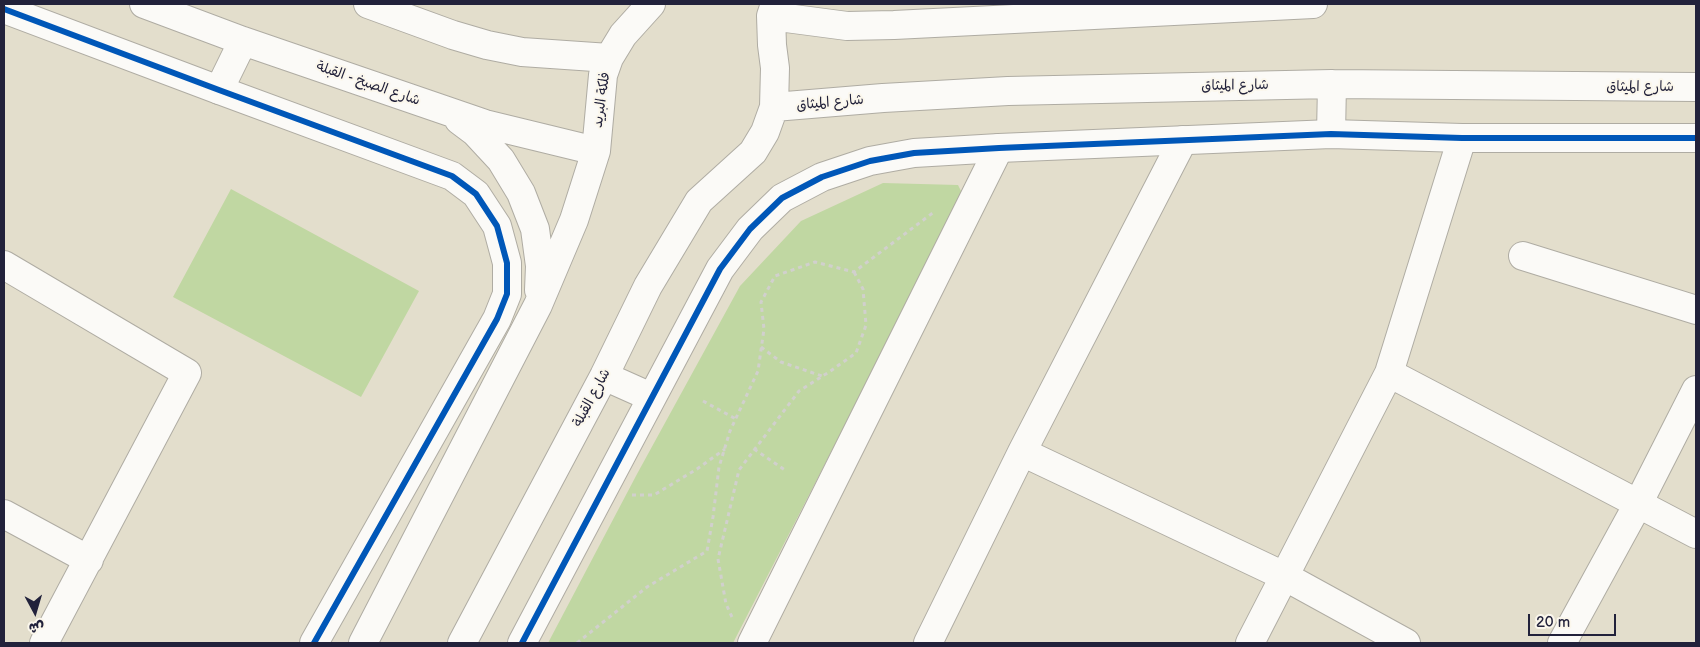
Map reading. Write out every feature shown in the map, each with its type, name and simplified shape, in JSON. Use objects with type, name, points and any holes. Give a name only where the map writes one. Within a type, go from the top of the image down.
[{"type":"street","name":"شارع الصبخ - القبلة","points":[[144,4],[243,42],[485,124],[596,151]]},
{"type":"street","points":[[368,4],[453,35],[487,45],[522,52],[610,58]]},
{"type":"street","name":"فلكة البريد","points":[[596,151],[603,75],[610,58],[624,36],[651,4]]},
{"type":"street","points":[[891,4],[909,13],[941,23]]},
{"type":"street","points":[[774,107],[776,68],[772,45],[773,10],[847,26],[1313,4]]},
{"type":"street","points":[[4,9],[452,176],[476,194],[497,226],[507,262],[507,294],[497,320],[314,643]]},
{"type":"street","points":[[219,90],[243,42]]},
{"type":"street","points":[[1330,134],[1332,84]]},
{"type":"street","name":"شارع الميثاق","points":[[774,107],[910,96],[1008,91],[1332,84],[1696,87]]},
{"type":"street","name":"شارع القبلة","points":[[462,643],[604,376],[648,286],[699,202],[753,152],[765,132],[774,107]]},
{"type":"street","points":[[444,109],[475,132],[501,160],[521,192],[535,228],[540,266],[538,305]]},
{"type":"street","points":[[522,643],[720,269],[750,229],[782,198],[822,177],[870,161],[914,153],[999,148],[1330,134],[1462,138],[1696,138]]},
{"type":"street","points":[[1250,643],[1389,373],[1462,138]]},
{"type":"street","points":[[928,643],[1022,452],[1183,140]]},
{"type":"street","points":[[752,643],[999,148]]},
{"type":"street","points":[[363,643],[538,305],[574,220],[596,151]]},
{"type":"street","points":[[1523,256],[1696,310]]},
{"type":"street","points":[[4,265],[188,373],[89,560],[49,642]]},
{"type":"street","points":[[1389,373],[1696,534]]},
{"type":"street","points":[[604,376],[651,397]]},
{"type":"street","points":[[1562,643],[1638,504],[1696,390]]},
{"type":"street","points":[[1022,452],[1284,576],[1406,643]]},
{"type":"street","points":[[4,514],[89,560]]},
{"type":"path","points":[[854,272],[940,208]]},
{"type":"path","points":[[577,643],[647,587],[707,551],[719,467],[736,419],[758,371],[764,329],[761,302],[775,276],[815,262],[854,272],[863,289],[866,325],[856,353],[799,391],[739,470],[718,559],[726,604],[733,618]]},
{"type":"path","points":[[761,347],[781,362],[822,377]]},
{"type":"path","points":[[703,401],[736,419]]},
{"type":"path","points":[[609,477],[630,496],[654,495],[697,469],[725,449]]},
{"type":"path","points":[[754,449],[785,470]]},
{"type":"green space","points":[[883,183],[958,185],[963,195],[733,643],[548,643],[637,474],[740,286],[801,221]]},
{"type":"green space","points":[[231,189],[419,291],[361,397],[173,297]]},
{"type":"cycle path","points":[[4,9],[452,176],[476,194],[497,226],[507,263],[507,294],[497,319],[314,643]]},
{"type":"cycle path","points":[[522,643],[720,269],[750,229],[782,198],[822,177],[870,161],[914,153],[999,148],[1331,134],[1462,138],[1696,138]]}]
